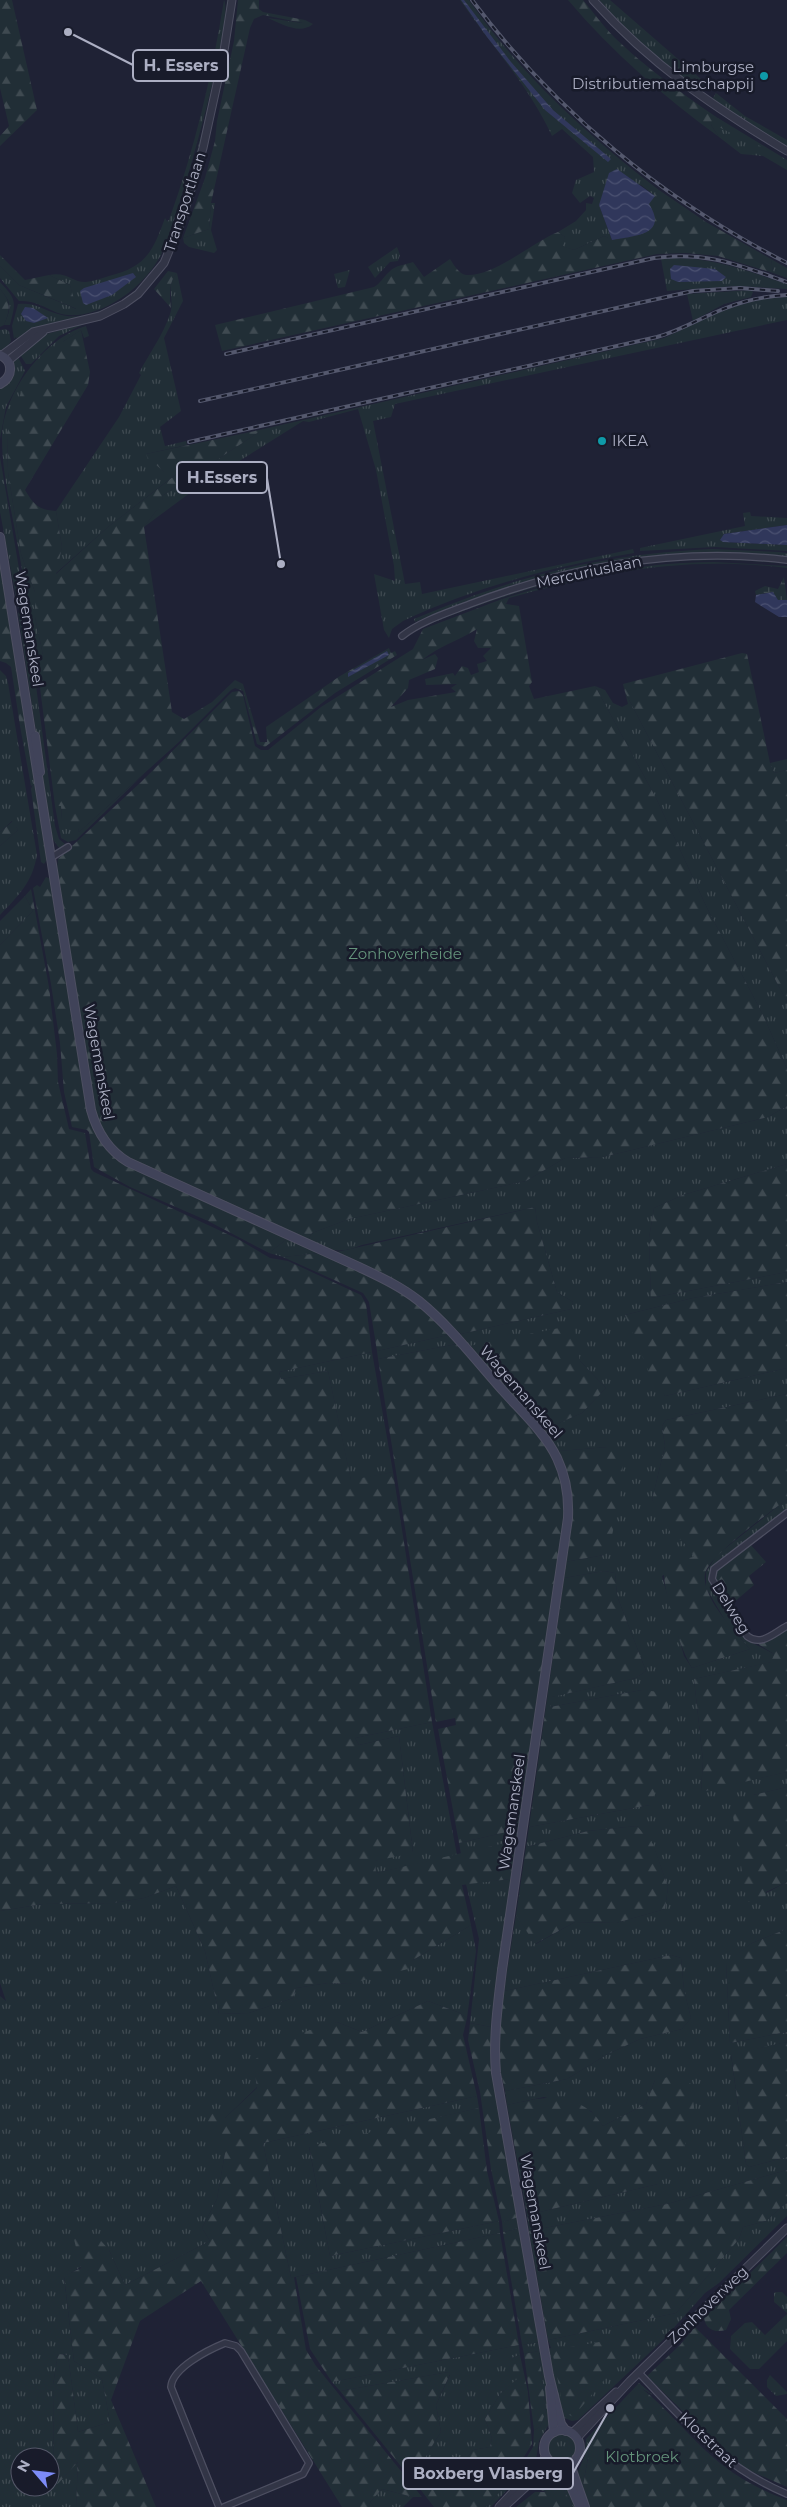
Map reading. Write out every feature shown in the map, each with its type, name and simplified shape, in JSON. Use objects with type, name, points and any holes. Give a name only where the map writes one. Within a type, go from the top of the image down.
[{"type":"main road","points":[[0,384],[9,376],[3,357]]},
{"type":"main road","name":"Wagemanskeel","points":[[0,537],[31,725],[33,755],[52,857],[91,1110],[99,1133],[110,1148],[134,1165],[359,1267],[409,1294],[444,1325],[536,1427],[553,1450],[564,1476],[568,1494],[568,1518],[502,1970],[494,2043],[496,2073],[549,2376],[561,2424],[572,2434]]},
{"type":"main road","name":"Wagemanskeel","points":[[546,2457],[545,2442],[554,2432],[549,2376]]},
{"type":"main road","points":[[546,2457],[552,2463],[562,2466],[572,2462],[579,2452],[572,2434],[554,2432]]},
{"type":"main road","points":[[572,2462],[572,2470],[585,2507]]},
{"type":"main road","points":[[562,2466],[580,2507]]},
{"type":"street","name":"Transportlaan","points":[[3,357],[43,331],[100,316],[124,304],[138,294],[164,263],[183,217],[203,148],[224,57],[232,0]]},
{"type":"street","points":[[593,0],[634,42],[676,78],[740,124],[787,151]]},
{"type":"street","name":"Mercuriuslaan","points":[[402,636],[411,629],[500,593],[593,568],[696,556],[742,556],[787,560]]},
{"type":"street","points":[[52,857],[68,847]]},
{"type":"street","name":"Delweg","points":[[787,1513],[714,1569],[712,1580],[747,1636],[753,1640],[761,1640],[787,1626]]},
{"type":"street","name":"Zonhoverweg","points":[[572,2434],[604,2401],[639,2373],[787,2228]]},
{"type":"street","points":[[220,2507],[171,2387],[178,2370],[225,2343],[236,2346],[241,2351],[309,2463],[304,2474],[224,2507]]},
{"type":"street","name":"Klotstraat","points":[[639,2373],[724,2459],[753,2478],[787,2494]]},
{"type":"street","points":[[499,2507],[546,2457]]},
{"type":"street","points":[[504,2507],[552,2463]]},
{"type":"green space","points":[[0,0],[12,0],[37,110],[0,146],[0,136],[9,126],[0,88]]},
{"type":"green space","points":[[224,0],[225,15],[213,82],[179,206],[157,262],[146,276],[127,294],[93,312],[65,315],[35,303],[19,301],[0,278],[0,266],[19,285],[76,309],[70,285],[49,275],[61,275],[82,282],[95,280],[132,268],[152,248],[165,218],[167,221],[169,220],[195,139],[214,56]]},
{"type":"green space","points":[[227,0],[229,0],[222,49],[208,117],[182,210],[177,223],[208,107],[221,43]]},
{"type":"green space","points":[[238,0],[259,0],[259,9],[263,12],[305,20],[303,23],[263,15],[254,19],[250,28],[211,203],[209,229],[183,238],[205,178],[215,141],[217,121],[234,41]]},
{"type":"green space","points":[[460,0],[469,0],[511,54],[556,102],[606,148],[659,190],[655,196],[641,185],[599,205],[612,240],[604,236],[574,250],[561,246],[565,237],[558,232],[576,221],[586,210],[586,203],[592,204],[594,198],[590,196],[580,203],[572,193],[576,180],[594,172],[593,157],[562,129],[552,136],[521,83]]},
{"type":"green space","points":[[568,0],[583,0],[615,38],[652,70],[772,154],[713,124],[711,125],[719,137],[699,122],[639,73],[602,38]]},
{"type":"green space","points":[[599,0],[610,0],[709,86],[709,90],[700,92],[673,71],[635,37]]},
{"type":"green space","points":[[268,18],[302,23],[305,20],[313,24],[297,29]]},
{"type":"green space","points":[[716,93],[745,116],[787,140],[787,147],[715,103],[713,98]]},
{"type":"green space","points":[[718,118],[787,160],[787,170],[763,156],[741,154],[719,137],[711,125]]},
{"type":"green space","points":[[659,190],[706,222],[771,259],[773,273],[718,256],[686,253],[657,254],[222,351],[215,325],[374,287],[394,268],[413,262],[424,277],[450,259],[461,273],[466,275],[477,274],[500,265],[558,232],[565,237],[562,246],[574,250],[604,236],[613,240]]},
{"type":"green space","points":[[211,203],[215,203],[211,230],[217,250],[214,253],[189,247],[184,243],[183,238],[209,229]]},
{"type":"green space","points":[[397,247],[400,255],[398,261],[390,262],[375,278],[368,267]]},
{"type":"green space","points":[[0,255],[25,280],[49,275],[70,285],[77,309],[19,285],[0,266]]},
{"type":"green space","points":[[661,259],[704,260],[732,266],[787,284],[787,289],[737,286],[667,291]]},
{"type":"green space","points":[[771,259],[787,268],[787,278],[773,273]]},
{"type":"green space","points":[[350,270],[345,287],[338,288],[334,274]]},
{"type":"green space","points":[[168,271],[177,273],[171,285],[171,308],[154,289]]},
{"type":"green space","points":[[177,273],[183,301],[164,338],[181,411],[160,427],[165,446],[186,441],[187,445],[146,454],[164,472],[179,472],[108,527],[55,574],[62,547],[56,511],[119,417],[141,375],[139,373],[160,337],[170,314],[172,304],[171,288],[173,278]]},
{"type":"green space","points":[[146,280],[138,290],[122,302],[95,315],[17,340],[16,337],[14,339],[12,326],[18,304],[34,305],[64,315],[85,315],[118,303]]},
{"type":"green space","points":[[0,282],[10,293],[14,302],[10,325],[4,325],[10,306],[0,289]]},
{"type":"green space","points":[[0,289],[7,298],[9,306],[4,325],[0,327]]},
{"type":"green space","points":[[751,290],[753,292],[751,297],[724,304],[693,321],[687,294]]},
{"type":"green space","points":[[787,297],[787,320],[395,404],[391,417],[373,421],[405,584],[420,582],[422,594],[633,549],[634,553],[574,564],[487,588],[403,621],[392,629],[389,638],[384,630],[374,574],[395,581],[394,566],[376,470],[358,409],[309,422],[303,421],[198,487],[144,527],[156,511],[163,506],[162,496],[259,432],[259,430],[664,338],[724,310],[761,299]]},
{"type":"green space","points":[[86,323],[59,336],[31,364],[26,364],[19,353],[43,335]]},
{"type":"green space","points":[[86,326],[89,336],[84,338],[81,330],[64,341],[7,433],[8,472],[21,554],[35,592],[35,617],[43,655],[37,664],[25,584],[5,475],[2,451],[4,422],[9,404],[28,370],[55,342],[70,332]]},
{"type":"green space","points":[[5,329],[9,331],[11,341],[5,350],[0,352],[0,330]]},
{"type":"green space","points":[[81,330],[90,372],[88,385],[25,490],[38,506],[56,511],[62,547],[56,574],[108,527],[178,473],[164,472],[154,463],[149,463],[146,454],[259,430],[259,432],[162,496],[164,506],[156,511],[144,527],[172,712],[184,719],[212,702],[235,680],[243,684],[260,742],[267,742],[266,727],[340,676],[389,648],[391,653],[395,651],[397,655],[335,693],[265,747],[257,744],[243,691],[235,688],[231,690],[179,742],[79,832],[78,828],[66,829],[62,820],[61,806],[55,806],[37,664],[43,655],[35,617],[35,592],[21,554],[8,472],[7,433],[23,387],[36,370],[64,341]]},
{"type":"green space","points":[[17,355],[25,371],[6,407],[0,439],[0,388],[11,379],[14,359]]},
{"type":"green space","points":[[0,457],[25,604],[18,608],[0,512]]},
{"type":"green space","points":[[750,512],[751,516],[787,518],[787,525],[724,534],[723,542],[787,545],[787,551],[715,547],[640,551],[640,548],[745,526],[743,513]]},
{"type":"green space","points":[[712,549],[779,552],[787,553],[787,557],[691,554],[644,558],[597,566],[505,588],[415,622],[414,619],[488,591],[560,570],[633,556]]},
{"type":"green space","points":[[0,556],[26,723],[20,726],[11,667],[0,661]]},
{"type":"green space","points":[[718,559],[762,560],[787,564],[739,560],[648,564]]},
{"type":"green space","points":[[714,562],[787,566],[787,568],[714,564],[646,568],[613,573],[545,588],[509,598],[506,604],[502,599],[606,572],[660,565]]},
{"type":"green space","points":[[642,565],[600,572],[625,567]]},
{"type":"green space","points":[[600,572],[511,595],[422,627],[447,614],[534,586]]},
{"type":"green space","points":[[784,577],[787,600],[778,600],[772,592],[756,595],[755,591],[765,586],[778,589]]},
{"type":"green space","name":"Zonhoverheide","points":[[502,599],[506,604],[519,606],[532,682],[529,686],[534,699],[595,686],[656,798],[707,908],[763,1015],[787,1069],[787,1106],[768,1117],[603,1157],[565,1158],[526,1181],[349,1219],[312,1233],[308,1240],[124,1156],[108,1141],[94,1113],[57,869],[58,859],[141,782],[232,692],[239,691],[243,695],[255,746],[261,750],[268,750],[321,707],[413,649],[423,629]],"holes":[[[477,629],[474,641],[478,648],[491,648],[483,656],[487,661],[477,664],[479,672],[471,675],[468,668],[462,666],[455,676],[453,673],[425,679],[426,685],[457,684],[451,688],[456,692],[408,700],[391,707],[408,688],[409,680],[435,669],[438,658],[435,654],[422,660]]]},
{"type":"green space","points":[[23,609],[26,612],[55,826],[59,839],[66,845],[59,848],[52,838],[18,613]]},
{"type":"green space","points":[[742,653],[747,654],[770,763],[774,773],[787,770],[787,1002],[625,692],[623,684]]},
{"type":"green space","points":[[0,670],[6,676],[8,683],[37,855],[32,873],[24,888],[0,915],[0,846],[18,830],[12,821],[0,832]]},
{"type":"green space","points":[[595,686],[605,690],[613,703],[622,707],[628,704],[625,692],[787,1002],[787,1069],[763,1015],[707,908],[656,798]]},
{"type":"green space","points":[[26,723],[36,783],[31,786],[20,726]]},
{"type":"green space","points":[[787,759],[787,770],[774,773],[770,763]]},
{"type":"green space","points":[[146,772],[76,840],[68,842],[61,838],[55,806],[61,806],[62,820],[78,828],[79,832]]},
{"type":"green space","points":[[36,783],[48,858],[44,864],[41,862],[31,789],[33,784]]},
{"type":"green space","points":[[13,821],[18,830],[0,846],[0,832]]},
{"type":"green space","points":[[46,877],[51,879],[89,1118],[104,1146],[116,1158],[288,1238],[269,1253],[208,1221],[130,1187],[94,1167],[89,1132],[72,1127],[64,1092],[60,1043],[33,888],[37,885],[40,887]]},
{"type":"green space","points":[[31,889],[49,987],[57,1054],[58,1082],[69,1129],[85,1133],[91,1169],[238,1239],[270,1258],[288,1261],[361,1295],[366,1304],[372,1352],[279,1372],[281,1379],[328,1371],[351,1480],[393,1472],[432,1722],[355,1738],[359,1745],[399,1736],[413,1853],[375,1861],[376,1873],[518,1840],[511,1879],[462,1885],[471,1925],[413,1960],[408,1969],[349,1984],[328,1983],[296,1988],[293,1998],[249,2013],[219,2014],[205,1951],[176,1886],[144,1898],[113,1903],[43,1904],[0,1911],[0,945],[33,911],[25,896]]},
{"type":"green space","points":[[25,896],[33,911],[0,945],[0,921]]},
{"type":"green space","points":[[787,1106],[787,1164],[683,1195],[654,1208],[649,1238],[651,1298],[787,1272],[787,1282],[693,1298],[625,1315],[665,1396],[787,1368],[787,1394],[666,1420],[662,1426],[665,1446],[652,1500],[695,1557],[662,1576],[684,1656],[692,1668],[750,1649],[726,1622],[706,1588],[706,1572],[717,1555],[787,1499],[787,1510],[711,1569],[709,1576],[747,1640],[774,1654],[772,1662],[694,1679],[703,1761],[701,1791],[787,1772],[787,1787],[753,1795],[766,1893],[787,1882],[787,1926],[784,1930],[752,1943],[726,1963],[730,2043],[787,2032],[787,2042],[731,2055],[746,2164],[749,2167],[787,2157],[787,2170],[667,2204],[529,2231],[527,2215],[658,2184],[655,2080],[646,2104],[603,2126],[591,2111],[544,2097],[507,2105],[505,2091],[567,2079],[606,2055],[640,2039],[682,2029],[691,2018],[684,1990],[681,1958],[671,1955],[504,1991],[516,1915],[536,1944],[575,1922],[616,1923],[665,1909],[668,1887],[653,1845],[637,1826],[588,1831],[526,1847],[529,1827],[650,1805],[642,1690],[550,1707],[551,1697],[636,1678],[646,1671],[617,1596],[615,1573],[604,1571],[564,1578],[565,1562],[604,1555],[608,1447],[559,1451],[543,1430],[582,1413],[606,1388],[580,1361],[468,1346],[457,1332],[461,1334],[571,1309],[573,1302],[557,1292],[537,1222],[535,1207],[346,1250],[329,1249],[308,1240],[312,1233],[349,1219],[526,1181],[565,1158],[603,1157],[768,1117]]},
{"type":"green space","points":[[787,1164],[787,1272],[651,1298],[649,1238],[654,1208],[683,1195]]},
{"type":"green space","points":[[535,1207],[537,1222],[557,1292],[573,1302],[571,1309],[461,1334],[410,1290],[337,1252]]},
{"type":"green space","points":[[288,1238],[321,1253],[283,1257],[269,1253]]},
{"type":"green space","points":[[321,1253],[373,1277],[406,1296],[436,1320],[448,1335],[377,1351],[369,1302],[363,1293],[283,1257]]},
{"type":"green space","points":[[787,1282],[787,1368],[665,1396],[650,1375],[625,1315],[693,1298]]},
{"type":"green space","points":[[574,1325],[580,1361],[606,1388],[582,1413],[543,1430],[469,1346]]},
{"type":"green space","points":[[448,1335],[457,1344],[378,1359],[377,1351]]},
{"type":"green space","points":[[457,1344],[546,1445],[562,1480],[566,1515],[520,1829],[459,1843],[438,1729],[456,1725],[455,1718],[436,1722],[378,1359]]},
{"type":"green space","points":[[372,1352],[393,1472],[351,1481],[328,1371],[281,1379],[279,1372]]},
{"type":"green space","points":[[787,1394],[787,1499],[728,1546],[709,1566],[705,1574],[708,1593],[714,1604],[750,1649],[692,1668],[682,1646],[668,1601],[664,1562],[694,1557],[682,1540],[673,1537],[652,1500],[665,1446],[662,1426],[666,1420]]},
{"type":"green space","points":[[608,1447],[623,1465],[620,1497],[609,1550],[604,1555],[565,1562],[572,1506],[569,1480],[559,1451]]},
{"type":"green space","points":[[750,1544],[766,1562],[749,1576],[754,1585],[732,1604],[715,1578],[716,1570]]},
{"type":"green space","points":[[604,1571],[615,1573],[617,1596],[646,1671],[636,1678],[552,1697],[550,1707],[642,1690],[668,1693],[669,1757],[650,1805],[529,1827],[564,1578]]},
{"type":"green space","points":[[787,1628],[787,1772],[701,1792],[703,1761],[694,1679],[771,1662],[774,1654],[758,1644]]},
{"type":"green space","points":[[432,1722],[457,1855],[376,1873],[374,1861],[413,1852],[399,1736],[359,1745],[355,1738]]},
{"type":"green space","points":[[787,1787],[787,1882],[766,1892],[765,1902],[747,1902],[731,1804],[753,1795]]},
{"type":"green space","points":[[637,1826],[653,1844],[668,1887],[665,1909],[616,1923],[575,1922],[535,1944],[516,1915],[526,1847],[588,1831]]},
{"type":"green space","points":[[520,1829],[518,1840],[461,1854],[459,1843]]},
{"type":"green space","points":[[511,1879],[491,2027],[470,2023],[479,1939],[466,1884]]},
{"type":"green space","points":[[176,1886],[205,1951],[219,2014],[249,2013],[293,1998],[296,1988],[328,1983],[349,1984],[413,1960],[471,1925],[476,1951],[467,2018],[460,2013],[428,2001],[362,2032],[337,2022],[254,2061],[257,2087],[225,2118],[225,2153],[217,2199],[202,2228],[210,2241],[125,2285],[109,2250],[64,2277],[74,2361],[102,2379],[110,2422],[78,2432],[68,2355],[58,2354],[53,2385],[54,2447],[10,2447],[10,2497],[60,2497],[60,2481],[78,2462],[76,2507],[0,2507],[0,1996],[6,2001],[0,1983],[0,1911],[43,1904],[113,1903],[144,1898]]},
{"type":"green space","points":[[787,1926],[787,2032],[730,2043],[726,1962],[752,1943],[784,1930]]},
{"type":"green space","points":[[671,1955],[681,1958],[684,1990],[691,2018],[682,2029],[640,2039],[606,2055],[567,2079],[505,2091],[498,2060],[499,2027],[504,1991]]},
{"type":"green space","points":[[428,2001],[460,2013],[467,2018],[463,2035],[477,2096],[263,2143],[291,2278],[294,2277],[306,2350],[316,2366],[422,2497],[413,2497],[382,2489],[370,2502],[374,2507],[342,2507],[201,2281],[140,2321],[111,2400],[156,2507],[76,2507],[78,2462],[60,2482],[60,2447],[54,2447],[53,2385],[58,2354],[68,2355],[78,2432],[110,2422],[102,2379],[74,2361],[64,2276],[81,2268],[73,2235],[95,2234],[109,2250],[125,2285],[210,2241],[202,2228],[217,2199],[225,2153],[203,2125],[210,2111],[225,2118],[257,2088],[253,2061],[284,2038],[337,2022],[362,2032]]},
{"type":"green space","points":[[470,2023],[491,2027],[494,2086],[519,2217],[502,2222],[491,2169],[480,2092],[468,2040]]},
{"type":"green space","points":[[787,2042],[787,2157],[749,2167],[746,2164],[731,2054]]},
{"type":"green space","points":[[677,2075],[691,2084],[695,2116],[679,2161],[658,2184],[527,2215],[507,2105],[550,2098],[570,2100],[592,2112],[603,2126],[646,2104],[655,2080]]},
{"type":"green space","points":[[477,2096],[479,2108],[309,2147],[330,2256],[499,2221],[500,2233],[291,2278],[263,2143]]},
{"type":"green space","points":[[479,2108],[487,2171],[499,2221],[330,2256],[309,2146]]},
{"type":"green space","points":[[787,2170],[787,2202],[766,2221],[743,2227],[739,2239],[676,2313],[548,2340],[529,2231],[667,2204]]},
{"type":"green space","points":[[787,2202],[787,2216],[719,2283],[705,2293],[662,2341],[578,2420],[572,2421],[562,2417],[548,2349],[551,2348],[548,2340],[676,2313],[739,2239],[743,2227],[766,2221]]},
{"type":"green space","points":[[519,2217],[521,2228],[503,2232],[502,2222]]},
{"type":"green space","points":[[521,2228],[541,2342],[522,2345],[503,2232]]},
{"type":"green space","points":[[500,2233],[519,2345],[332,2382],[310,2349],[296,2277]]},
{"type":"green space","points":[[787,2237],[787,2253],[729,2310],[731,2319],[726,2330],[715,2331],[709,2328],[704,2318]]},
{"type":"green space","points":[[782,2292],[787,2297],[787,2313],[774,2302],[774,2293]]},
{"type":"green space","points":[[787,2314],[787,2341],[759,2369],[750,2369],[730,2349],[731,2336],[745,2323],[752,2322],[765,2335]]},
{"type":"green space","name":"Klotbroek","points":[[695,2327],[787,2419],[787,2487],[737,2465],[647,2376],[680,2345]]},
{"type":"green space","points":[[635,2336],[635,2343],[573,2417],[564,2412],[552,2350]]},
{"type":"green space","points":[[541,2342],[539,2350],[542,2350],[552,2419],[539,2441],[536,2459],[525,2470],[522,2465],[533,2447],[534,2430],[540,2427],[546,2411],[539,2351],[524,2354],[522,2345]]},
{"type":"green space","points":[[519,2345],[520,2355],[512,2358],[518,2379],[500,2394],[485,2419],[492,2438],[490,2447],[473,2450],[466,2459],[470,2481],[460,2484],[445,2469],[436,2468],[434,2480],[420,2489],[408,2475],[423,2461],[441,2432],[436,2405],[450,2375],[449,2372],[340,2391],[332,2382]]},
{"type":"green space","points":[[539,2351],[546,2411],[540,2427],[534,2430],[524,2354]]},
{"type":"green space","points":[[520,2355],[528,2392],[531,2429],[529,2448],[518,2464],[514,2476],[486,2507],[434,2507],[420,2489],[434,2480],[436,2468],[445,2469],[460,2484],[470,2481],[466,2459],[473,2450],[490,2447],[492,2438],[485,2419],[500,2394],[517,2379],[513,2372],[512,2358]]},
{"type":"green space","points":[[449,2372],[450,2374],[436,2405],[441,2432],[423,2461],[408,2475],[340,2391]]},
{"type":"green space","points":[[770,2375],[787,2394],[776,2396],[767,2387],[767,2380]]},
{"type":"green space","points":[[639,2383],[653,2395],[639,2387],[591,2441],[583,2485],[590,2507],[587,2507],[577,2474],[585,2455],[586,2439]]},
{"type":"green space","name":"Klotbroek","points":[[639,2386],[722,2465],[767,2492],[787,2500],[787,2507],[590,2507],[583,2486],[591,2441]]},
{"type":"green space","points":[[531,2429],[532,2444],[520,2463],[523,2473],[491,2507],[486,2507],[509,2480],[521,2461],[526,2451]]},
{"type":"green space","points":[[562,2434],[572,2438],[576,2448],[572,2458],[562,2462],[552,2458],[548,2448],[552,2438]]},
{"type":"green space","points":[[553,2473],[566,2478],[578,2507],[573,2507],[561,2484],[536,2489],[547,2475]]},
{"type":"green space","points":[[551,2478],[559,2480],[573,2507],[516,2507],[535,2492],[547,2492],[537,2489]]},
{"type":"green space","points":[[382,2489],[413,2497],[403,2507],[374,2507],[370,2502]]},
{"type":"water","points":[[461,0],[464,0],[511,62],[553,110],[611,159],[608,162],[545,110],[487,37]]},
{"type":"water","points":[[617,169],[655,196],[649,204],[654,214],[655,222],[652,228],[639,235],[612,240],[599,205],[609,173]]},
{"type":"water","points":[[674,265],[715,269],[726,277],[722,281],[678,282],[671,279],[670,269]]},
{"type":"water","points":[[133,273],[136,277],[112,295],[86,305],[83,303],[80,291],[84,288]]},
{"type":"water","points":[[25,307],[33,308],[48,318],[34,323],[26,321],[21,314]]},
{"type":"water","points":[[787,525],[787,545],[723,542],[720,540],[724,534]]},
{"type":"water","points":[[773,592],[778,600],[787,600],[787,617],[779,617],[755,602],[756,595]]},
{"type":"water","points":[[387,651],[389,655],[348,677],[348,673]]},
{"type":"railway","points":[[472,0],[504,41],[539,79],[614,150],[697,211],[787,263]]},
{"type":"railway","points":[[226,354],[654,258],[673,256],[706,258],[737,265],[787,282]]},
{"type":"railway","points":[[200,401],[693,291],[740,288],[778,291]]},
{"type":"railway","points":[[189,442],[657,337],[741,303],[764,297],[787,295]]},
{"type":"place","name":"H. Essers","points":[[68,32]]},
{"type":"place","name":"Limburgse Distributiemaatschappij","points":[[764,76]]},
{"type":"place","name":"IKEA","points":[[602,441]]},
{"type":"place","name":"H.Essers","points":[[281,564]]},
{"type":"place","name":"Boxberg Vlasberg","points":[[610,2408]]}]
